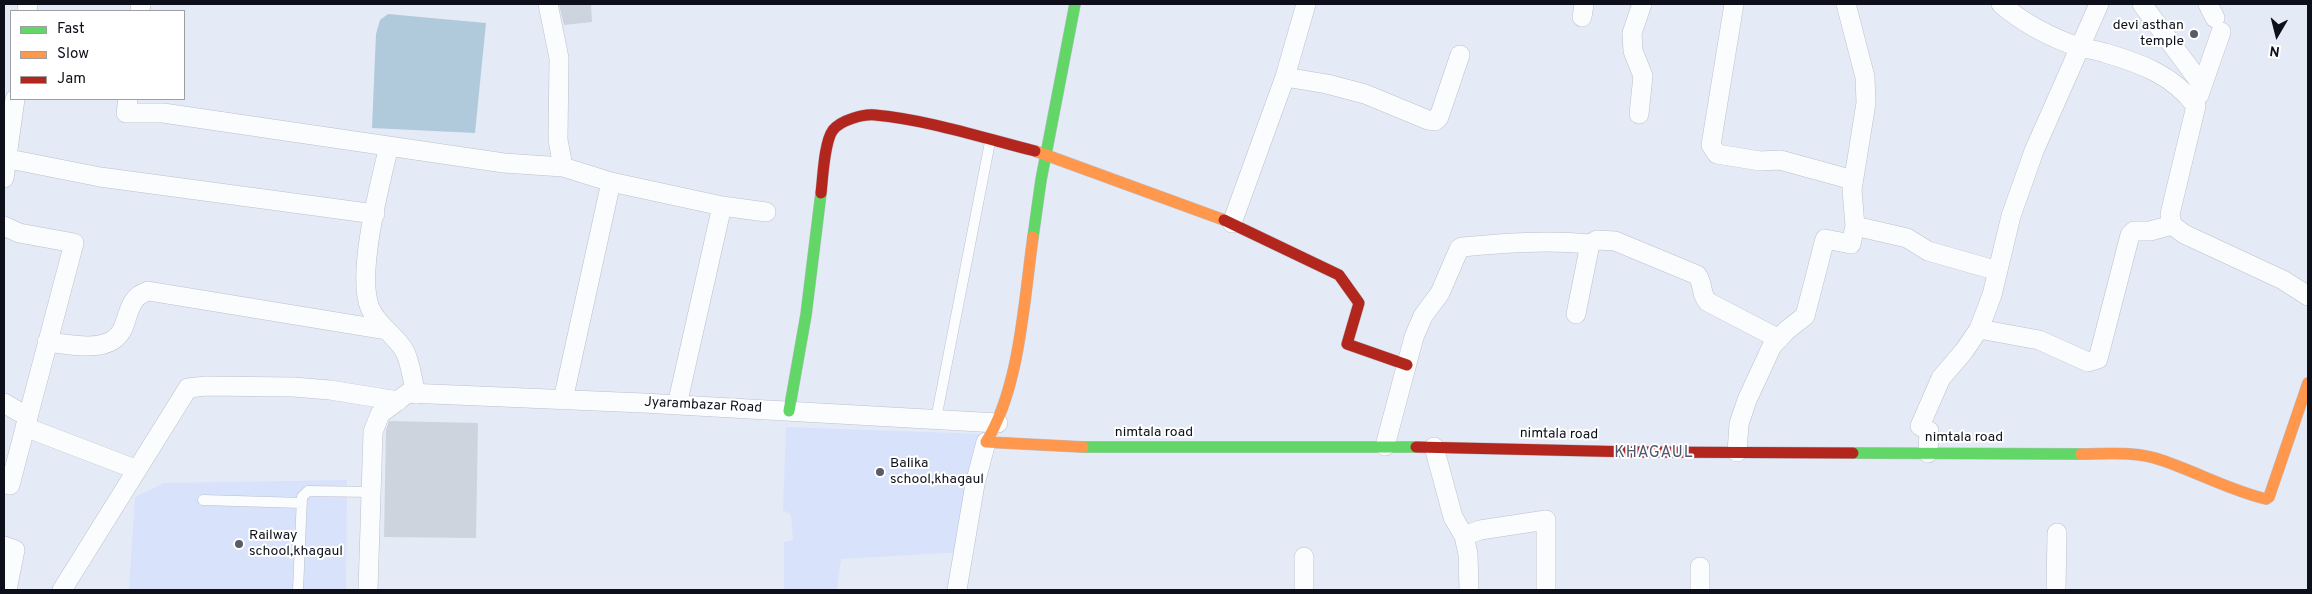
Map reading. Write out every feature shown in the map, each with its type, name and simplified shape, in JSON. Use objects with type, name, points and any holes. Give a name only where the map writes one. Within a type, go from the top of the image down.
[{"type":"street","points":[[548,4],[558,58],[558,140],[563,167]]},
{"type":"street","points":[[957,590],[975,484],[986,442],[998,423],[1007,394],[1019,340],[1046,154],[1075,4]]},
{"type":"street","points":[[1232,223],[1285,76],[1306,4]]},
{"type":"street","points":[[1639,114],[1643,76],[1633,51],[1632,33],[1642,4]]},
{"type":"street","points":[[1734,4],[1711,145],[1713,150],[1717,154],[1760,161],[1780,160],[1853,180]]},
{"type":"street","points":[[1737,452],[1740,424],[1747,400],[1772,346],[1805,316],[1825,239],[1851,244],[1855,226],[1853,180],[1866,103],[1865,77],[1846,4]]},
{"type":"street","points":[[2001,4],[2020,20],[2079,47],[2103,52],[2156,70],[2185,91],[2196,106]]},
{"type":"street","points":[[1928,453],[1929,431],[1920,426],[1941,378],[1979,329],[1992,295],[2011,216],[2034,151],[2099,4]]},
{"type":"street","points":[[2142,4],[2202,86]]},
{"type":"street","points":[[2215,18],[2202,86],[2170,214],[2172,225],[2184,234],[2283,280],[2308,296]]},
{"type":"street","points":[[1285,76],[1365,94],[1428,120],[1435,121],[1439,118],[1460,55]]},
{"type":"street","points":[[4,178],[5,158],[15,100]]},
{"type":"street","points":[[128,100],[126,113],[163,113],[504,164],[563,167],[611,182],[722,206],[766,212]]},
{"type":"street","points":[[789,411],[806,315],[821,182],[827,147],[832,131],[841,122],[873,115],[936,126],[1046,154],[1232,223],[1340,275],[1359,303],[1348,344],[1407,365]]},
{"type":"street","points":[[368,590],[374,432],[380,414],[407,396],[404,351],[370,308],[366,292],[365,276],[389,146]]},
{"type":"street","points":[[5,158],[100,177],[375,214]]},
{"type":"street","points":[[563,400],[611,182]]},
{"type":"street","points":[[677,405],[722,206]]},
{"type":"street","points":[[1979,329],[2039,340],[2088,362],[2098,359],[2130,235],[2134,231],[2150,230],[2172,225]]},
{"type":"street","points":[[1855,226],[1907,238],[1928,251],[1998,271]]},
{"type":"street","points":[[4,484],[10,485],[74,243],[5,233]]},
{"type":"street","points":[[1385,446],[1414,337],[1423,316],[1440,293],[1459,249],[1462,247],[1527,242],[1559,241],[1590,244],[1597,240],[1615,241],[1697,275],[1702,280],[1704,298],[1708,302],[1779,339]]},
{"type":"street","points":[[1576,314],[1590,244]]},
{"type":"street","points":[[47,342],[94,345],[114,340],[120,334],[134,300],[141,293],[148,290],[386,330]]},
{"type":"street","name":"nimtala road","points":[[986,442],[1104,448],[1385,446],[1737,452],[2137,454],[2162,460],[2171,466],[2241,493],[2266,499],[2269,497],[2308,383]]},
{"type":"street","name":"Jyarambazar Road","points":[[136,469],[188,388],[293,387],[407,396],[677,405],[998,423]]},
{"type":"street","points":[[4,403],[27,422],[136,469],[62,590]]},
{"type":"street","points":[[1434,447],[1453,517],[1464,536],[1468,554],[1469,590]]},
{"type":"street","points":[[1464,536],[1480,530],[1546,520],[1546,590]]},
{"type":"street","points":[[2056,590],[2057,533]]},
{"type":"street","points":[[4,546],[15,550],[7,590]]},
{"type":"street","points":[[1304,557],[1304,590]]},
{"type":"street","points":[[1700,567],[1700,590]]},
{"type":"lane","points":[[936,419],[990,141]]},
{"type":"lane","points":[[298,590],[302,497],[308,492],[371,492]]},
{"type":"lane","points":[[203,500],[302,503]]},
{"type":"shaded area","points":[[388,14],[486,23],[475,133],[372,128],[376,34],[380,20]]},
{"type":"shaded area","name":"Balika school,khagaul","points":[[786,427],[982,434],[964,552],[841,559],[837,590],[784,590],[784,542],[793,540],[791,515],[783,510]]},
{"type":"shaded area","name":"Railway school,khagaul","points":[[347,480],[346,590],[129,590],[135,497],[164,483]]},
{"type":"building","points":[[559,4],[591,4],[592,22],[564,25]]},
{"type":"building","points":[[389,421],[478,423],[476,538],[384,537],[386,430]]},
{"type":"traffic: fast","points":[[1033,237],[1041,180],[1075,4]]},
{"type":"traffic: fast","points":[[789,411],[806,315],[821,193]]},
{"type":"traffic: fast","points":[[1083,447],[1416,447]]},
{"type":"traffic: fast","points":[[1853,453],[2081,454]]},
{"type":"traffic: slow","points":[[1035,151],[1224,220]]},
{"type":"traffic: slow","points":[[1033,237],[1019,343],[1013,370],[1006,396],[986,442],[1083,447]]},
{"type":"traffic: slow","points":[[2081,454],[2121,454],[2151,457],[2239,491],[2266,499],[2269,497],[2308,383]]},
{"type":"traffic: jam","points":[[821,193],[823,169],[830,135],[841,123],[859,117],[870,115],[895,117],[956,130],[1035,151]]},
{"type":"traffic: jam","points":[[1224,220],[1339,275],[1359,303],[1347,344],[1407,365]]},
{"type":"traffic: jam","points":[[1416,447],[1636,452],[1853,453]]},
{"type":"place","name":"devi asthan temple","points":[[2194,34]]},
{"type":"place","name":"Balika school,khagaul","points":[[880,472]]},
{"type":"place","name":"Railway school,khagaul","points":[[239,544]]},
{"type":"district","name":"KHAGAUL","points":[[1654,454]]}]
